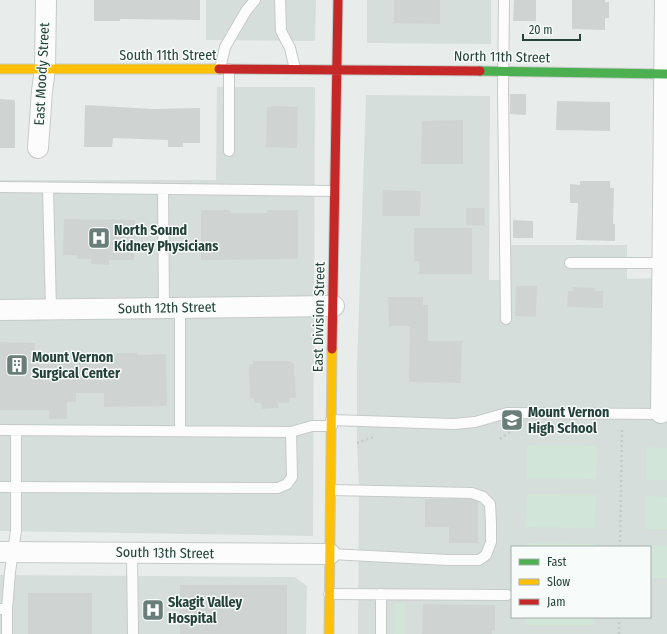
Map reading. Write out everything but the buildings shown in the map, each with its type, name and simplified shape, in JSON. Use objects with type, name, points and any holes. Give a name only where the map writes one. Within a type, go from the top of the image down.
[{"type":"street","name":"East Moody Street","points":[[38,148],[45,69],[46,0]]},
{"type":"street","name":"East Division Street","points":[[329,634],[334,306],[334,191],[338,0]]},
{"type":"street","points":[[664,414],[663,262],[666,74],[665,0]]},
{"type":"street","name":"South 11th Street","points":[[0,69],[336,69]]},
{"type":"street","name":"North 11th Street","points":[[336,69],[666,74]]},
{"type":"street","name":"South 12th Street","points":[[0,310],[334,306]]},
{"type":"street","name":"South 13th Street","points":[[7,552],[330,554]]},
{"type":"lane","points":[[229,151],[225,47],[246,11],[256,0]]},
{"type":"lane","points":[[280,0],[281,31],[290,48],[295,69]]},
{"type":"lane","points":[[504,0],[503,72],[506,319]]},
{"type":"lane","points":[[0,187],[334,191]]},
{"type":"lane","points":[[48,188],[51,310]]},
{"type":"lane","points":[[163,189],[180,431]]},
{"type":"lane","points":[[570,263],[663,262]]},
{"type":"lane","points":[[0,430],[291,432],[312,426],[332,423],[454,424],[475,422],[507,413],[664,414]]},
{"type":"lane","points":[[7,634],[4,609],[10,572],[7,552],[16,531],[16,430]]},
{"type":"lane","points":[[0,487],[278,488],[287,484],[292,477],[291,432]]},
{"type":"lane","points":[[330,554],[448,560],[479,560],[486,555],[490,542],[492,523],[490,504],[483,497],[472,493],[331,490]]},
{"type":"lane","points":[[132,553],[133,634]]},
{"type":"lane","points":[[330,594],[507,595]]},
{"type":"lane","points":[[381,594],[381,634]]},
{"type":"path","points":[[620,546],[622,429]]},
{"type":"path","points":[[619,618],[619,634]]},
{"type":"shaded area","points":[[206,0],[316,0],[315,41],[206,40]]},
{"type":"shaded area","points":[[367,0],[491,0],[491,44],[367,43]]},
{"type":"shaded area","points":[[217,87],[315,87],[313,536],[0,531],[0,180],[216,180]]},
{"type":"shaded area","points":[[366,95],[490,96],[489,280],[503,280],[503,245],[627,245],[627,279],[667,278],[667,634],[358,634],[359,487],[357,443],[357,368]]},
{"type":"shaded area","name":"Skagit Valley Hospital","points":[[0,575],[295,577],[307,586],[306,634],[0,634]]},
{"type":"green space","points":[[527,445],[597,446],[596,479],[527,478]]},
{"type":"green space","points":[[646,447],[667,448],[667,480],[646,480]]},
{"type":"green space","points":[[527,494],[596,495],[595,528],[526,527]]},
{"type":"green space","points":[[646,496],[667,497],[667,529],[645,529]]},
{"type":"green space","points":[[526,543],[595,544],[595,546],[526,546]]},
{"type":"green space","points":[[645,545],[667,546],[667,578],[651,578],[651,546]]},
{"type":"green space","points":[[395,603],[405,603],[405,634],[394,634]]},
{"type":"green space","points":[[525,618],[594,618],[594,625],[525,625]]},
{"type":"traffic: fast","points":[[480,71],[667,74]]},
{"type":"traffic: slow","points":[[0,69],[219,69]]},
{"type":"traffic: slow","points":[[329,634],[332,349]]},
{"type":"traffic: jam","points":[[332,349],[338,0]]},
{"type":"traffic: jam","points":[[219,69],[480,71]]},
{"type":"place","name":"North Sound Kidney Physicians","points":[[99,238]]},
{"type":"place","name":"Mount Vernon Surgical Center","points":[[17,365]]},
{"type":"place","name":"Mount Vernon High School","points":[[512,420]]},
{"type":"place","name":"Skagit Valley Hospital","points":[[153,610]]}]
